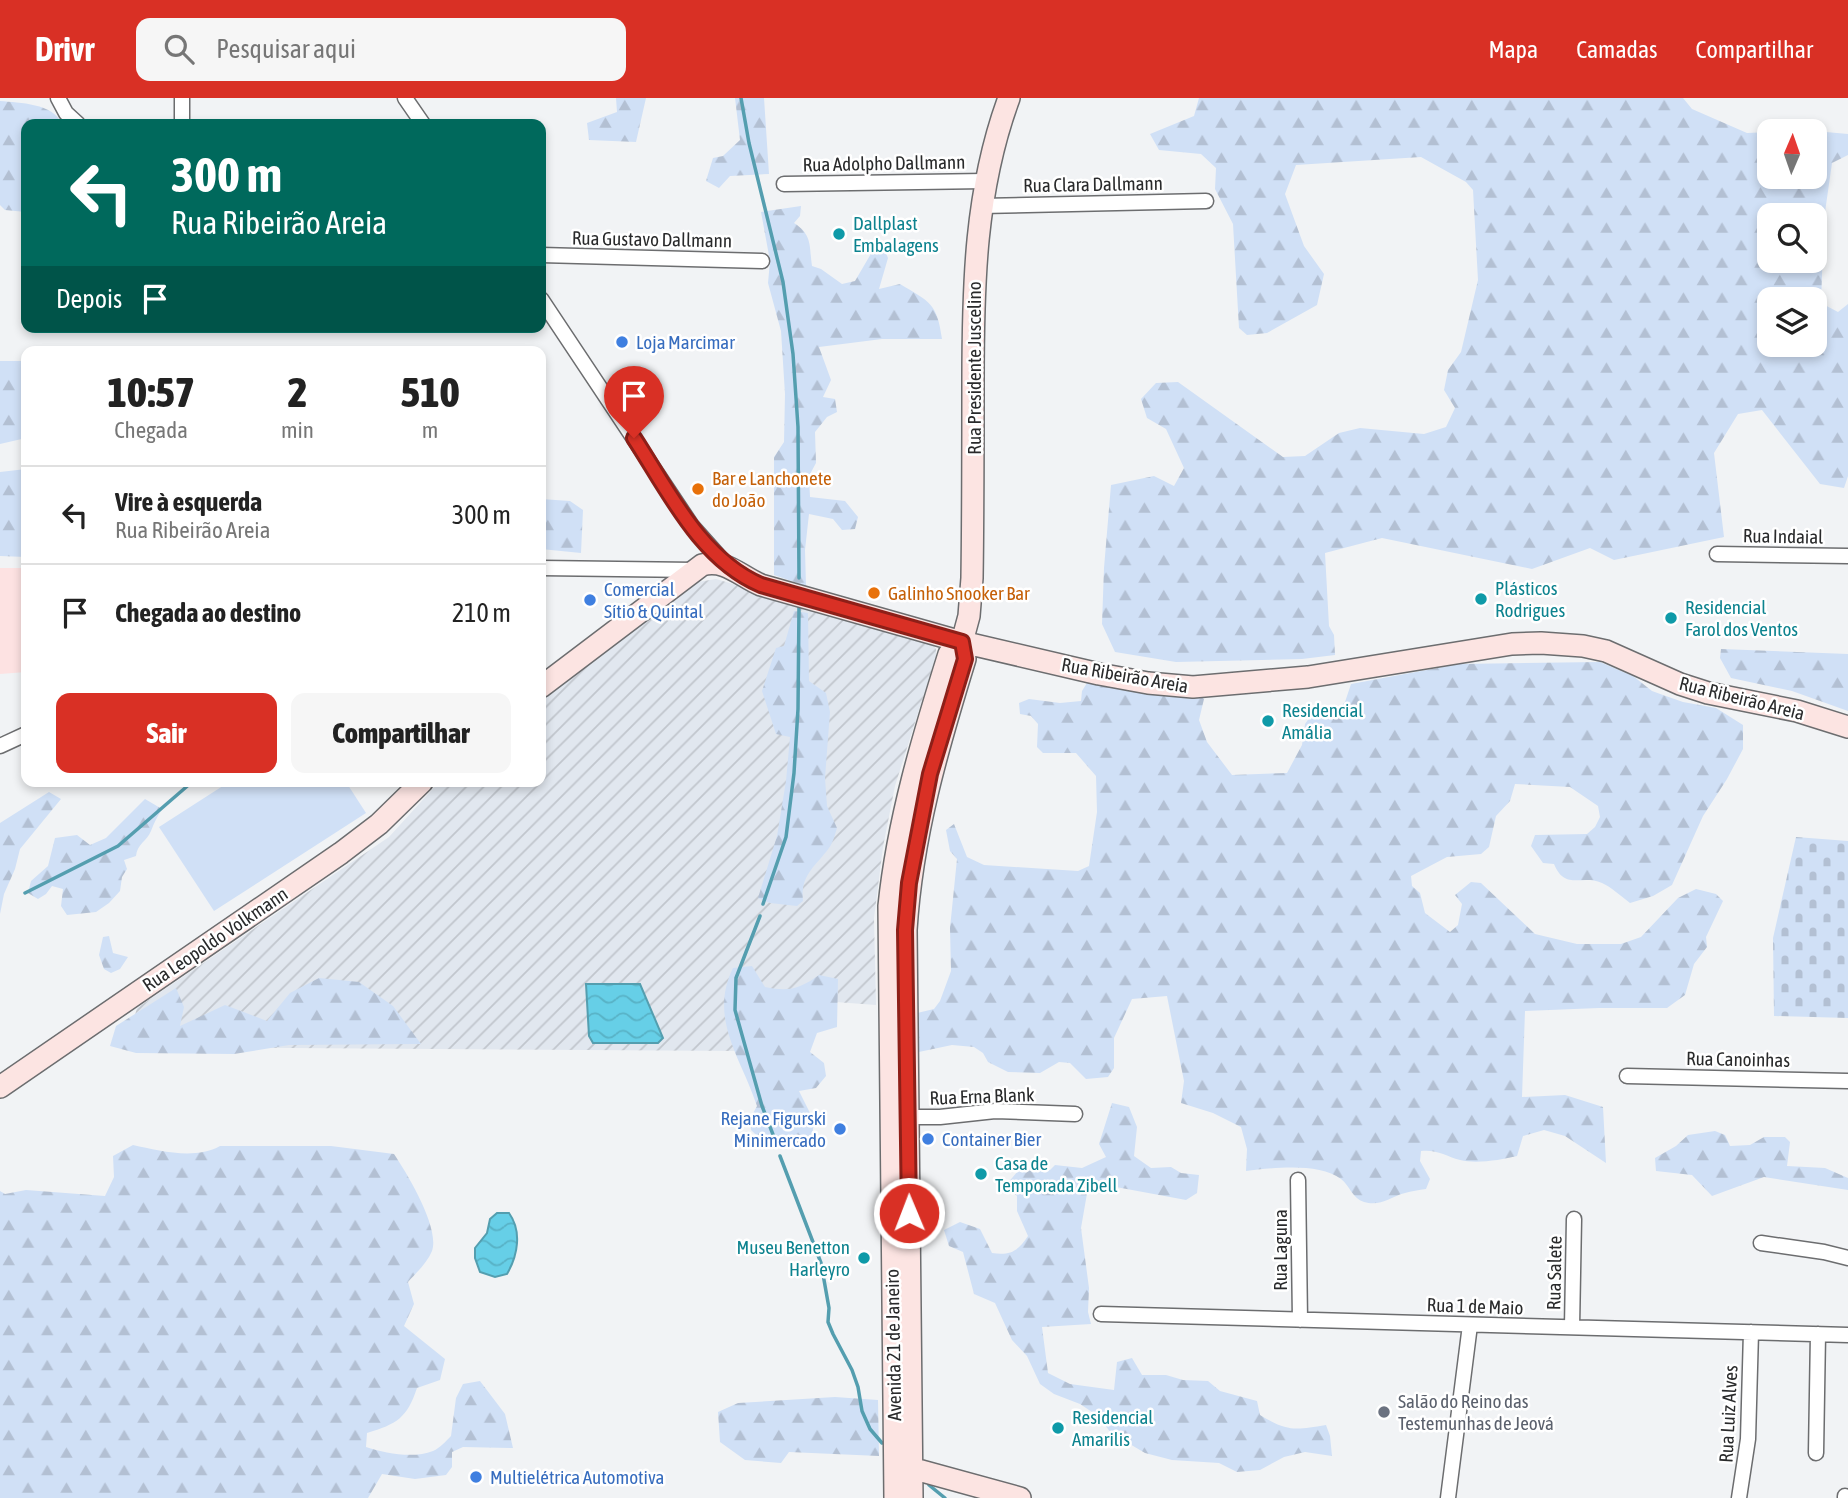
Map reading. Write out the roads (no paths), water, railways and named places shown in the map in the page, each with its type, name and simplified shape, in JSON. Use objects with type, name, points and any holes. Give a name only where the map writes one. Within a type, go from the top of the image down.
[{"type":"street","points":[[58,98],[65,113],[72,119]]},
{"type":"street","points":[[182,98],[182,119]]},
{"type":"street","points":[[405,98],[420,119]]},
{"type":"street","name":"Rua Presidente Juscelino","points":[[962,642],[969,616],[972,578],[973,314],[981,206],[985,181],[1009,98]]},
{"type":"street","name":"Rua Adolpho Dallmann","points":[[784,184],[985,181]]},
{"type":"street","name":"Rua Clara Dallmann","points":[[981,206],[1206,201]]},
{"type":"street","name":"Rua Gustavo Dallmann","points":[[546,255],[762,261]]},
{"type":"street","name":"Rua Ribeirão Areia","points":[[546,314],[692,526],[729,567],[761,585],[962,642],[1098,674],[1193,687],[1308,677],[1512,644],[1583,646],[1606,651],[1680,684],[1708,693],[1797,711],[1848,727]]},
{"type":"street","name":"Rua Indaial","points":[[1717,554],[1848,556]]},
{"type":"street","points":[[546,568],[696,570],[729,567]]},
{"type":"street","points":[[546,683],[696,570]]},
{"type":"street","name":"Avenida 21 de Janeiro","points":[[895,1498],[903,1466],[896,850],[914,769],[948,654],[962,642]]},
{"type":"street","points":[[0,746],[21,736]]},
{"type":"street","name":"Rua Leopoldo Volkmann","points":[[0,1087],[359,840],[417,787]]},
{"type":"street","name":"Rua Canoinhas","points":[[1627,1076],[1848,1081]]},
{"type":"street","name":"Rua Erna Blank","points":[[899,1117],[940,1117],[995,1111],[1075,1114]]},
{"type":"street","name":"Rua Laguna","points":[[1298,1180],[1300,1320]]},
{"type":"street","name":"Rua Salete","points":[[1572,1327],[1574,1219]]},
{"type":"street","points":[[1761,1243],[1848,1258]]},
{"type":"street","name":"Rua 1 de Maio","points":[[1101,1314],[1848,1335]]},
{"type":"street","points":[[1448,1498],[1470,1325]]},
{"type":"street","name":"Rua Luiz Alves","points":[[1739,1498],[1748,1439],[1751,1332]]},
{"type":"street","points":[[1816,1453],[1818,1334]]},
{"type":"street","points":[[903,1466],[1020,1498]]},
{"type":"street","name":"Avenida 21 de Janeiro","points":[[903,1466],[912,1498]]},
{"type":"water","points":[[586,984],[640,984],[663,1038],[658,1043],[593,1043],[589,1036]]},
{"type":"water","points":[[497,1213],[509,1213],[516,1227],[517,1243],[507,1274],[495,1277],[480,1272],[475,1248],[487,1233],[490,1219]]},
{"type":"waterway","points":[[741,98],[749,143],[783,282],[793,354],[798,427],[799,578]]},
{"type":"waterway","points":[[763,904],[786,837],[794,773],[799,606]]},
{"type":"waterway","points":[[25,893],[118,846],[186,787]]},
{"type":"waterway","points":[[760,916],[736,978],[735,1010],[762,1106],[777,1145]]},
{"type":"waterway","points":[[780,1156],[821,1263],[829,1308],[828,1322],[852,1370],[862,1411],[870,1429],[882,1443]]},
{"type":"waterway","points":[[929,1485],[945,1498]]},
{"type":"place","name":"Dallplast Embalagens","points":[[839,234]]},
{"type":"place","name":"Loja Marcimar","points":[[622,342]]},
{"type":"place","name":"Bar e Lanchonete do João","points":[[698,489]]},
{"type":"place","name":"Galinho Snooker Bar","points":[[874,593]]},
{"type":"place","name":"Plásticos Rodrigues","points":[[1481,599]]},
{"type":"place","name":"Comercial Sítio & Quintal","points":[[590,600]]},
{"type":"place","name":"Residencial Farol dos Ventos","points":[[1671,618]]},
{"type":"place","name":"Residencial Amália","points":[[1268,721]]},
{"type":"place","name":"Rejane Figurski Minimercado","points":[[840,1129]]},
{"type":"place","name":"Container Bier","points":[[928,1139]]},
{"type":"place","name":"Casa de Temporada Zibell","points":[[981,1174]]},
{"type":"place","name":"Museu Benetton Harleyro","points":[[864,1258]]},
{"type":"place","name":"Salão do Reino das Testemunhas de Jeová","points":[[1384,1412]]},
{"type":"place","name":"Residencial Amarilis","points":[[1058,1428]]},
{"type":"place","name":"Multielétrica Automotiva","points":[[476,1477]]}]
